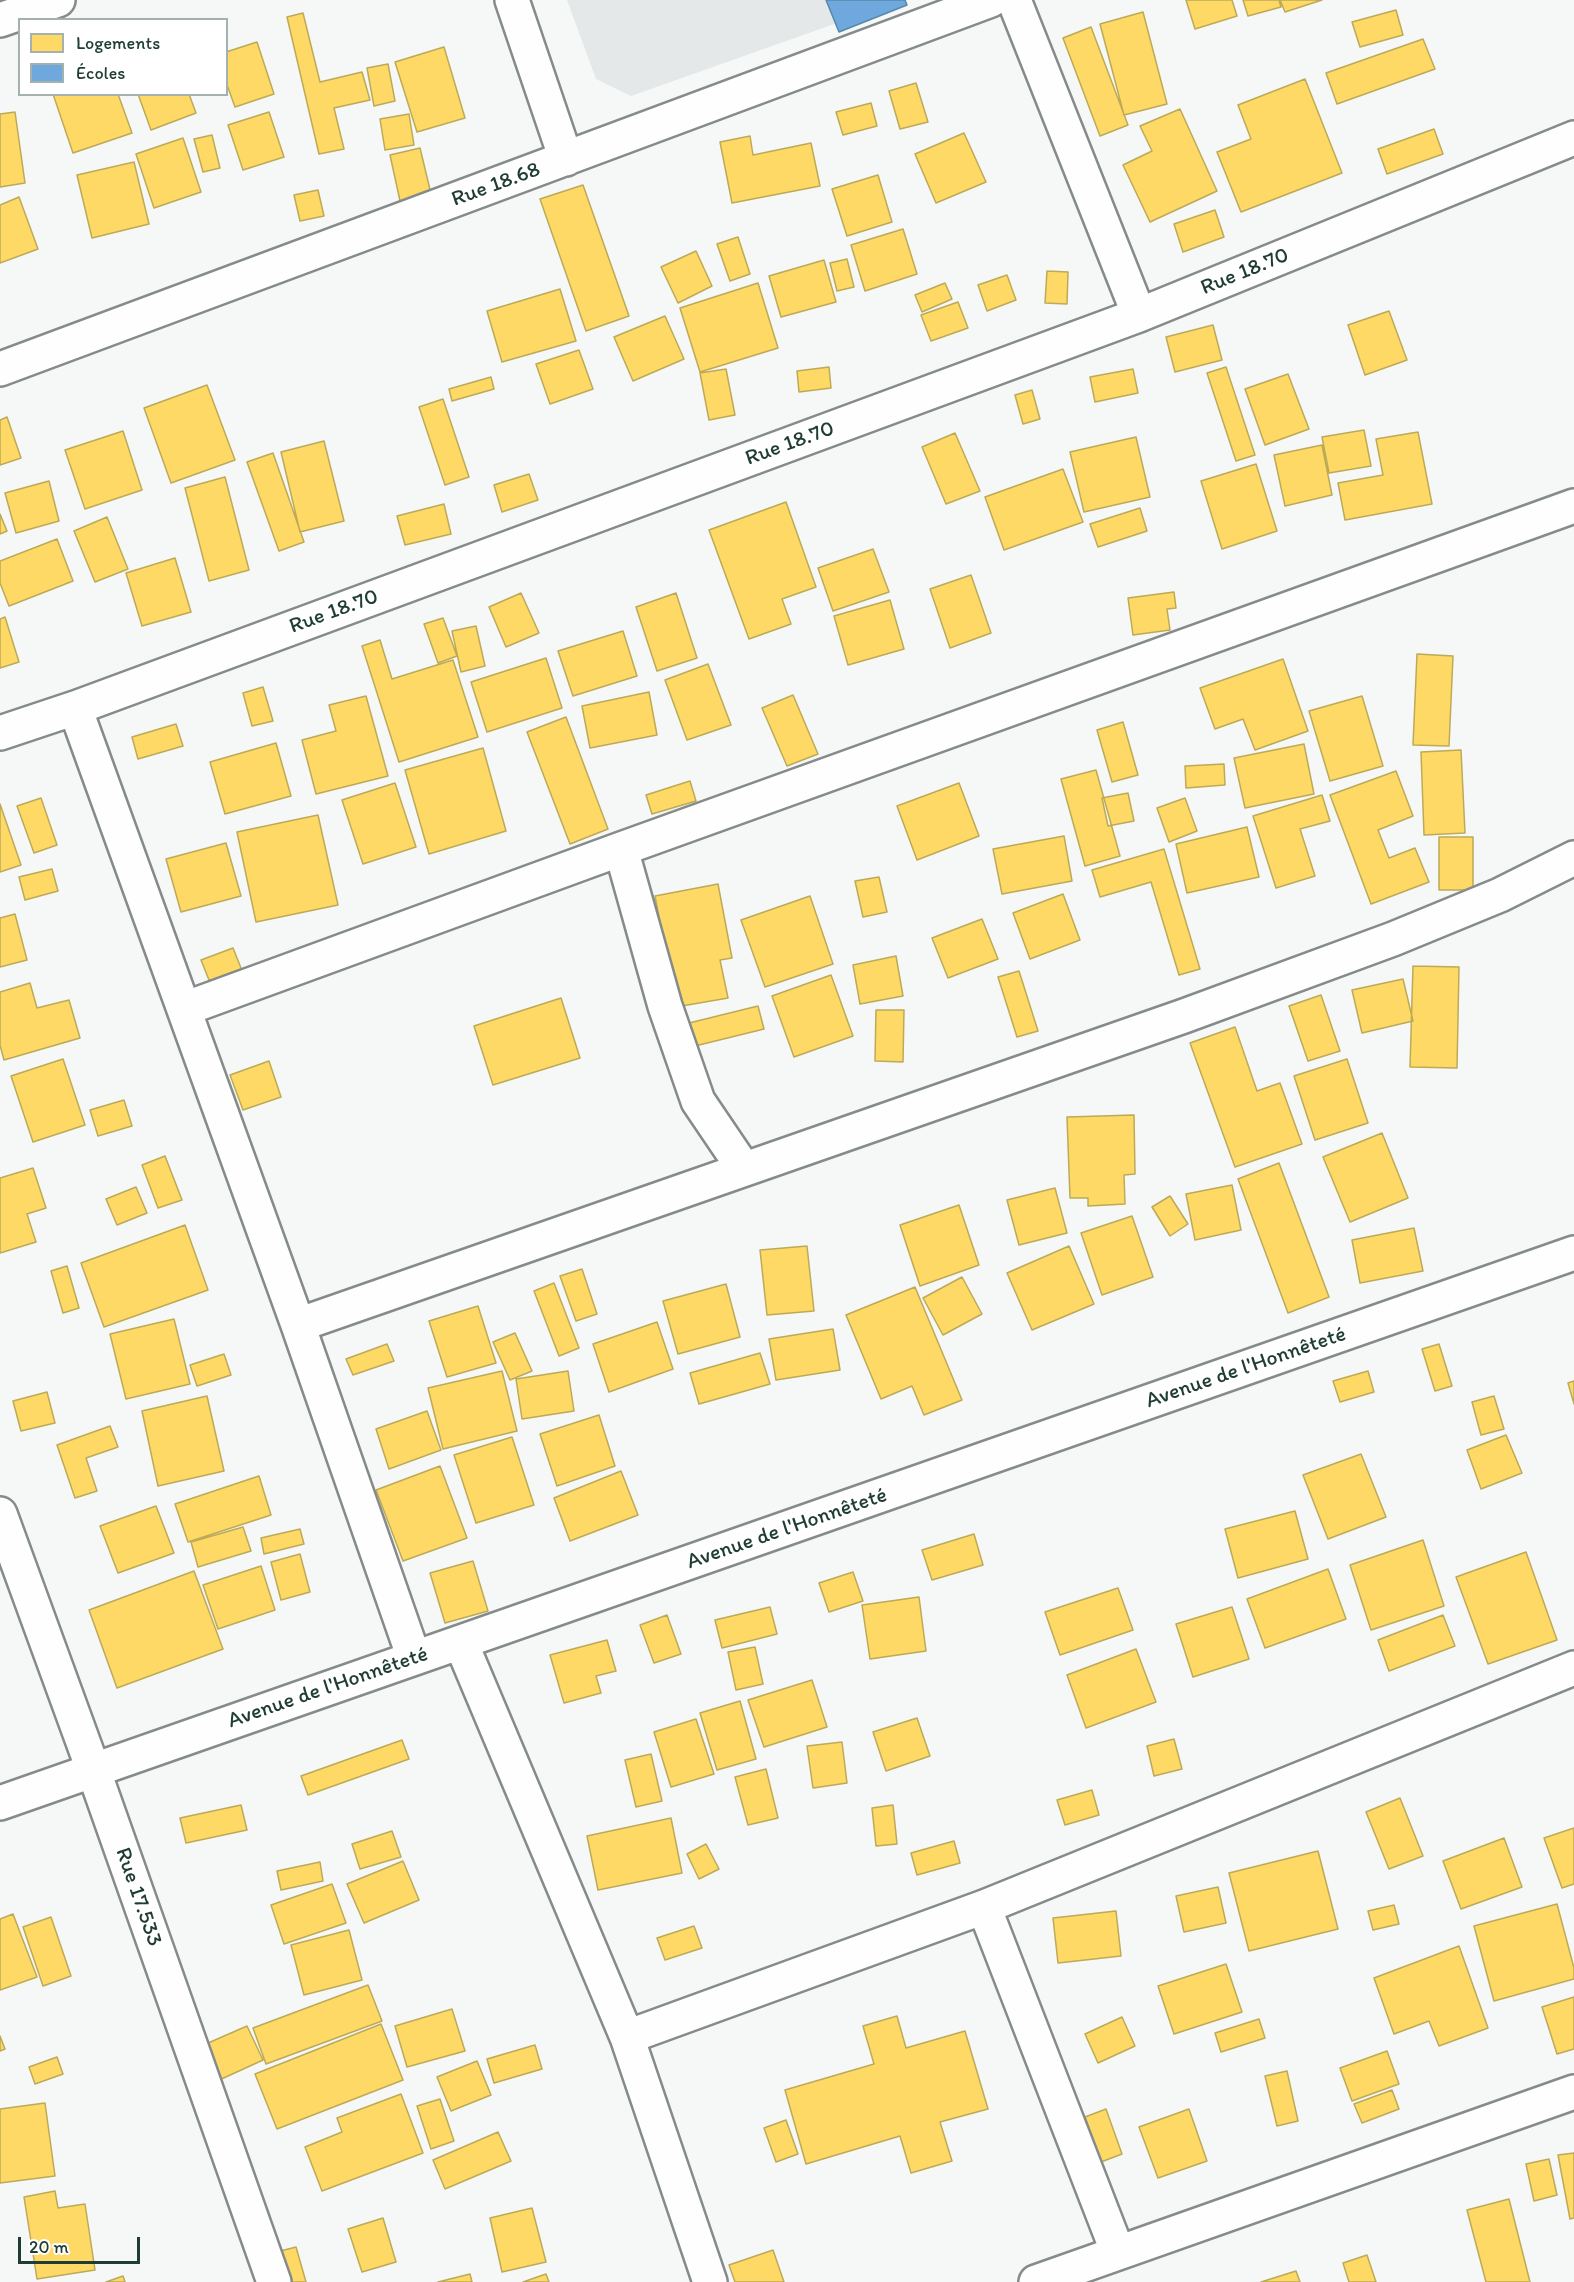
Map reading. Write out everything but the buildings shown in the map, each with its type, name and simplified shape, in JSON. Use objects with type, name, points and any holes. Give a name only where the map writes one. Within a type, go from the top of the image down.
[{"type":"street","points":[[0,20],[58,0]]},
{"type":"street","points":[[512,0],[566,159]]},
{"type":"street","name":"Rue 18.68","points":[[0,369],[991,0]]},
{"type":"street","points":[[1014,0],[1139,315]]},
{"type":"street","name":"Rue 18.70","points":[[0,733],[75,708],[1139,315],[1574,138]]},
{"type":"street","points":[[184,1009],[1574,506]]},
{"type":"street","points":[[75,708],[298,1325],[414,1658]]},
{"type":"street","points":[[621,849],[665,1006],[698,1101],[744,1169]]},
{"type":"street","points":[[298,1325],[1172,1020],[1394,939],[1500,895],[1574,858]]},
{"type":"street","name":"Avenue de l'Honnêteté","points":[[0,1803],[1574,1253]]},
{"type":"street","name":"Rue 17.533","points":[[0,1514],[93,1769],[274,2282]]},
{"type":"street","points":[[461,1643],[627,2037],[710,2282]]},
{"type":"street","points":[[627,2037],[984,1907],[1574,1668]]},
{"type":"street","points":[[984,1907],[1118,2253]]},
{"type":"street","points":[[1036,2282],[1574,2092]]},
{"type":"shaded area","points":[[567,0],[902,0],[631,96],[596,79]]}]
